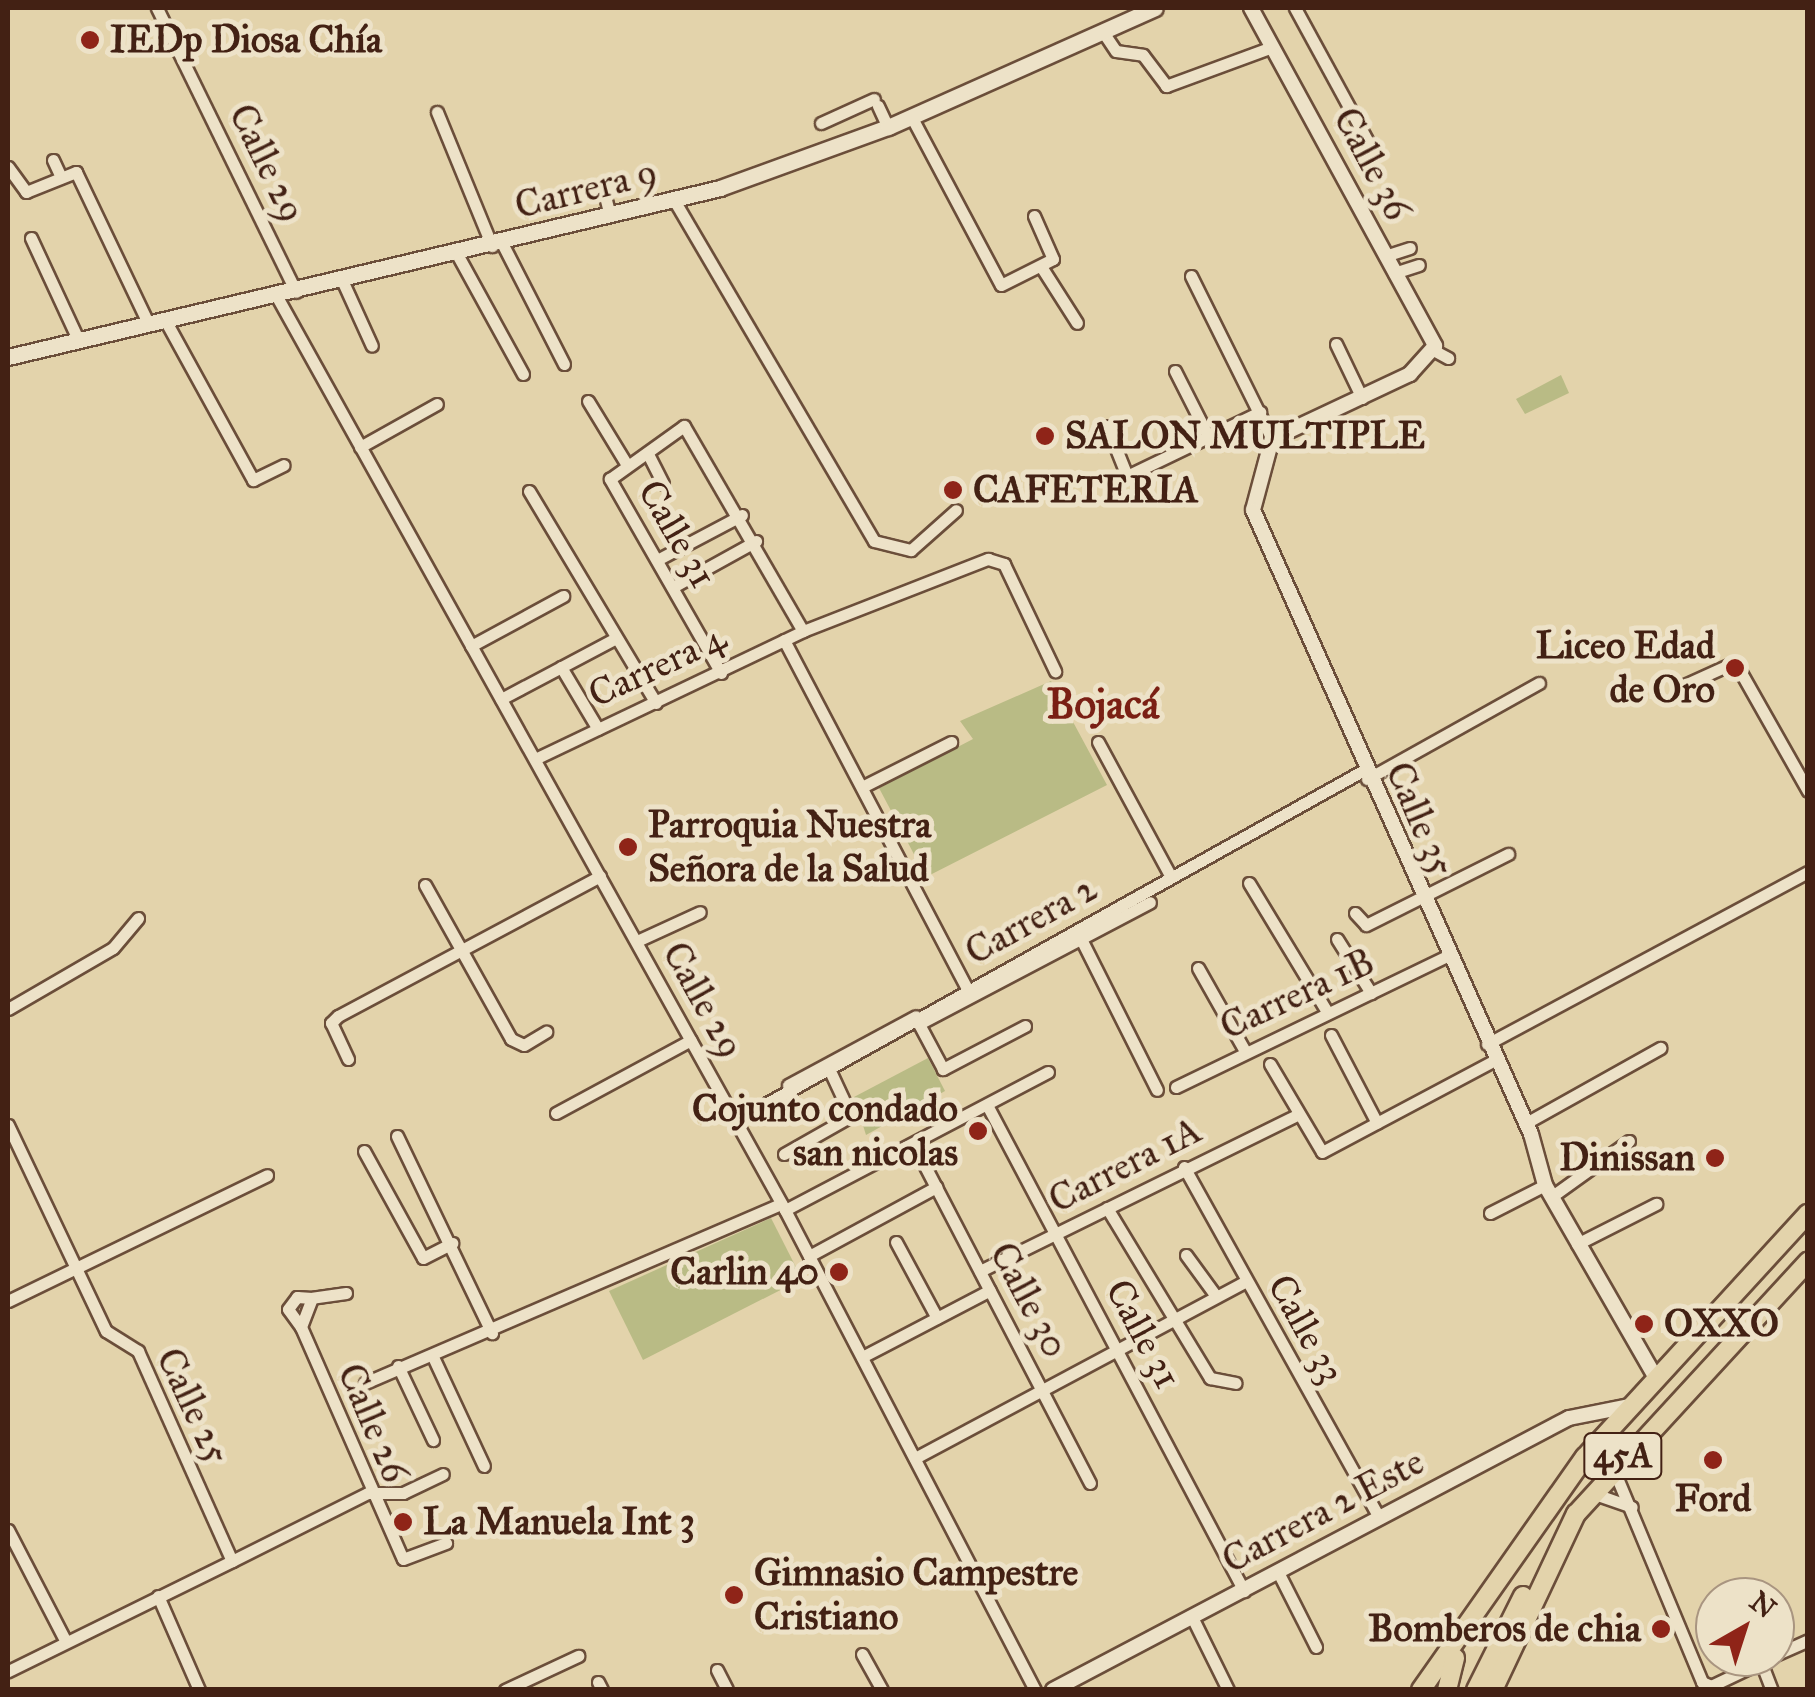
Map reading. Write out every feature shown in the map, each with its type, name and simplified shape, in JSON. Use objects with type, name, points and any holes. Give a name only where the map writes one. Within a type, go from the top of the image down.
[{"type":"highway","name":"45A","points":[[1421,1690],[1482,1600],[1629,1406],[1808,1214]]},
{"type":"highway","name":"45A","points":[[1493,1690],[1546,1569],[1592,1493],[1808,1262]]},
{"type":"highway","points":[[1476,1690],[1546,1569]]},
{"type":"highway","points":[[1447,1690],[1447,1670],[1482,1600]]},
{"type":"main road","name":"Carrera 9","points":[[8,357],[155,319],[296,292],[498,245],[608,208],[674,200],[888,127],[1156,8]]},
{"type":"street","name":"Calle 29","points":[[157,8],[296,292]]},
{"type":"street","name":"Calle 36","points":[[1251,8],[1441,354],[1362,398]]},
{"type":"street","points":[[1295,8],[1375,155]]},
{"type":"street","points":[[1103,32],[1116,51],[1143,55],[1166,86],[1272,47]]},
{"type":"street","points":[[821,124],[876,102],[888,127]]},
{"type":"street","points":[[437,112],[498,245],[564,364]]},
{"type":"street","points":[[911,116],[996,281],[1042,268],[1054,250],[1034,216]]},
{"type":"street","points":[[53,160],[61,177]]},
{"type":"street","points":[[8,167],[26,192],[76,172],[155,319],[253,480],[284,465]]},
{"type":"street","points":[[674,200],[874,541],[911,550],[956,510]]},
{"type":"street","points":[[31,238],[77,337]]},
{"type":"street","points":[[1386,256],[1410,248]]},
{"type":"street","points":[[458,254],[522,374]]},
{"type":"street","points":[[1394,273],[1418,264]]},
{"type":"street","points":[[1042,268],[1077,323]]},
{"type":"street","points":[[1191,276],[1272,438],[1362,398],[1336,344]]},
{"type":"street","points":[[342,280],[372,346]]},
{"type":"street","name":"Calle 29","points":[[276,295],[537,758],[783,1207],[1035,1690]]},
{"type":"street","points":[[1176,371],[1209,438]]},
{"type":"street","points":[[588,400],[627,465],[688,427],[742,515],[803,631]]},
{"type":"street","points":[[360,447],[437,404]]},
{"type":"street","points":[[1106,426],[1127,476],[1260,412]]},
{"type":"street","name":"Calle 35","points":[[1272,438],[1253,510],[1299,598],[1366,774],[1445,956],[1526,1123],[1548,1191],[1655,1376]]},
{"type":"street","points":[[648,454],[663,483]]},
{"type":"street","name":"Calle 31","points":[[627,465],[610,476],[722,673]]},
{"type":"street","points":[[530,491],[656,703]]},
{"type":"street","points":[[657,560],[742,515]]},
{"type":"street","points":[[673,587],[756,540]]},
{"type":"street","name":"Carrera 4","points":[[537,758],[722,673],[803,631],[997,558],[1055,671]]},
{"type":"street","points":[[471,646],[564,596]]},
{"type":"street","points":[[501,699],[616,638]]},
{"type":"street","points":[[784,640],[969,993]]},
{"type":"street","points":[[1680,687],[1735,662],[1808,791]]},
{"type":"street","points":[[561,667],[598,729]]},
{"type":"street","name":"Carrera 2","points":[[917,1020],[1171,877],[1539,683]]},
{"type":"street","points":[[862,787],[950,742]]},
{"type":"street","points":[[1098,742],[1171,877]]},
{"type":"street","points":[[1355,913],[1364,926],[1508,854]]},
{"type":"street","points":[[1487,1044],[1808,872]]},
{"type":"street","points":[[348,1059],[331,1023],[338,1016],[600,876]]},
{"type":"street","points":[[1249,883],[1326,1010]]},
{"type":"street","points":[[425,885],[512,1039],[524,1045],[546,1032]]},
{"type":"street","points":[[1040,953],[1080,938],[1150,902]]},
{"type":"street","points":[[637,940],[700,912]]},
{"type":"street","points":[[8,1009],[92,962],[138,918]]},
{"type":"street","points":[[1080,938],[1157,1090]]},
{"type":"street","points":[[1338,939],[1372,993]]},
{"type":"street","name":"Carrera 1B","points":[[1176,1087],[1326,1010],[1372,993],[1445,956]]},
{"type":"street","points":[[1198,968],[1245,1051]]},
{"type":"street","points":[[734,1118],[875,1037],[917,1020]]},
{"type":"street","points":[[917,1020],[943,1069],[1024,1026]]},
{"type":"street","points":[[734,1118],[830,1071],[917,1020]]},
{"type":"street","points":[[1331,1035],[1377,1123]]},
{"type":"street","points":[[556,1114],[691,1040]]},
{"type":"street","points":[[1526,1123],[1660,1048]]},
{"type":"street","points":[[1270,1064],[1322,1152],[1495,1060]]},
{"type":"street","points":[[784,1154],[851,1116],[830,1071]]},
{"type":"street","points":[[365,1383],[398,1366],[434,1359],[783,1207],[914,1145],[1048,1072]]},
{"type":"street","name":"Calle 31","points":[[988,1105],[1244,1591]]},
{"type":"street","name":"Carrera 1A","points":[[980,1271],[1297,1114]]},
{"type":"street","name":"Calle 25","points":[[8,1125],[80,1267],[106,1332],[138,1351],[232,1561]]},
{"type":"street","points":[[397,1136],[452,1243],[492,1333]]},
{"type":"street","points":[[1490,1213],[1548,1191],[1628,1141]]},
{"type":"street","name":"Calle 30","points":[[914,1145],[1090,1482]]},
{"type":"street","points":[[364,1151],[426,1258],[452,1243]]},
{"type":"street","name":"Calle 33","points":[[1184,1167],[1244,1282],[1378,1518]]},
{"type":"street","points":[[8,1301],[266,1175]]},
{"type":"street","points":[[808,1256],[936,1187]]},
{"type":"street","points":[[1577,1244],[1656,1204]]},
{"type":"street","points":[[1108,1208],[1170,1318],[1210,1378],[1236,1383]]},
{"type":"street","points":[[896,1242],[937,1318]]},
{"type":"street","points":[[1186,1254],[1216,1296]]},
{"type":"street","points":[[915,1458],[1044,1392],[1170,1318],[1244,1282]]},
{"type":"street","points":[[862,1357],[990,1290]]},
{"type":"street","name":"Calle 26","points":[[346,1293],[290,1303],[368,1492],[403,1559],[446,1543]]},
{"type":"street","points":[[434,1359],[484,1466]]},
{"type":"street","points":[[398,1366],[433,1440]]},
{"type":"street","name":"Carrera 2 Este","points":[[1053,1690],[1569,1418],[1629,1406]]},
{"type":"street","points":[[1613,1468],[1695,1664]]},
{"type":"street","points":[[8,1671],[368,1492],[403,1493],[443,1474]]},
{"type":"street","points":[[1592,1493],[1632,1507]]},
{"type":"street","points":[[8,1530],[66,1642]]},
{"type":"street","points":[[1278,1572],[1316,1647]]},
{"type":"street","points":[[158,1596],[199,1690]]},
{"type":"street","points":[[1192,1617],[1228,1690]]},
{"type":"street","points":[[862,1654],[882,1690]]},
{"type":"street","points":[[505,1690],[578,1656]]},
{"type":"street","points":[[717,1670],[727,1690]]},
{"type":"green space","points":[[1561,375],[1569,393],[1525,414],[1516,399]]},
{"type":"green space","points":[[1051,681],[1107,785],[926,877],[879,788],[973,739],[960,721]]},
{"type":"green space","points":[[928,1058],[945,1091],[866,1135],[854,1097]]},
{"type":"green space","points":[[771,1218],[802,1279],[643,1360],[609,1291]]},
{"type":"place","name":"IEDp Diosa Chía","points":[[90,40]]},
{"type":"place","name":"SALON MULTIPLE","points":[[1045,436]]},
{"type":"place","name":"CAFETERIA","points":[[953,490]]},
{"type":"place","name":"Liceo Edad de Oro","points":[[1735,668]]},
{"type":"place","name":"Parroquia Nuestra Señora de la Salud","points":[[628,847]]},
{"type":"place","name":"Cojunto condado san nicolas","points":[[978,1131]]},
{"type":"place","name":"Dinissan","points":[[1715,1158]]},
{"type":"place","name":"Carlin 40","points":[[839,1272]]},
{"type":"place","name":"OXXO","points":[[1644,1324]]},
{"type":"place","name":"Ford","points":[[1713,1460]]},
{"type":"place","name":"La Manuela Int 3","points":[[403,1522]]},
{"type":"place","name":"Gimnasio Campestre Cristiano","points":[[734,1595]]},
{"type":"place","name":"Bomberos de chia","points":[[1661,1629]]},
{"type":"district","name":"Bojacá","points":[[1103,704]]}]
